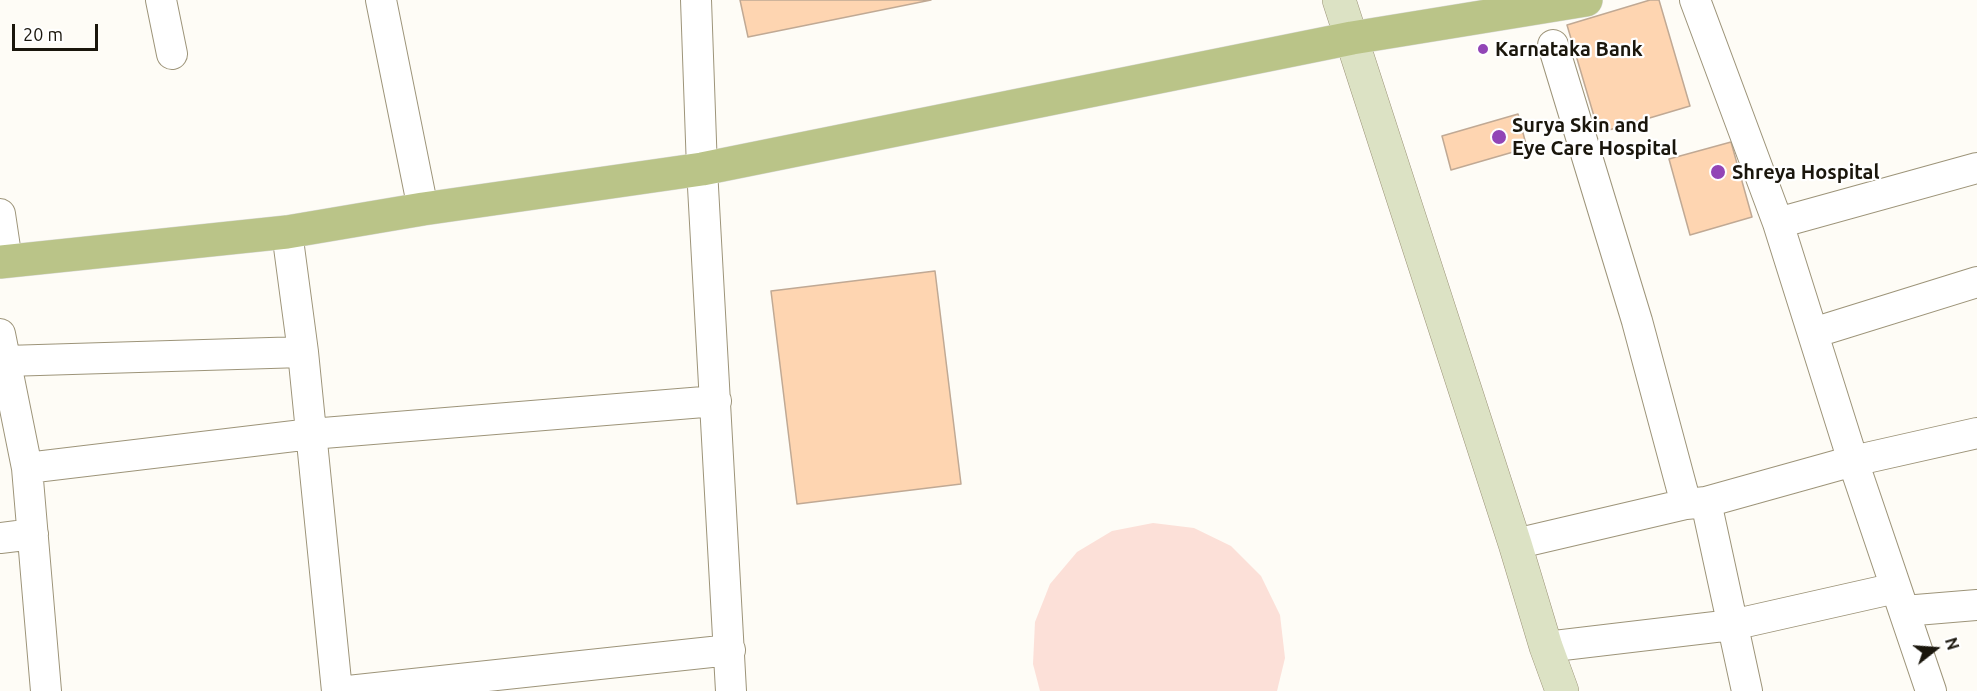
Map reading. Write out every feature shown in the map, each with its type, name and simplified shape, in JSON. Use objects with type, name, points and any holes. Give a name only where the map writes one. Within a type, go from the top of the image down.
[{"type":"main road","points":[[3,261],[52,258],[287,232],[423,209],[702,169],[1352,38],[1586,0]]},
{"type":"street","points":[[161,0],[172,54]]},
{"type":"street","points":[[381,0],[423,209]]},
{"type":"street","points":[[696,0],[702,169],[731,691]]},
{"type":"street","points":[[1339,0],[1562,691]]},
{"type":"street","points":[[1695,0],[1778,223],[1853,461],[1932,691]]},
{"type":"street","points":[[1553,45],[1696,503],[1732,625],[1747,691]]},
{"type":"street","points":[[1778,223],[1977,168]]},
{"type":"street","points":[[0,214],[3,261]]},
{"type":"street","points":[[287,232],[303,352],[337,691]]},
{"type":"street","points":[[1813,333],[1977,282]]},
{"type":"street","points":[[46,691],[27,468],[3,348],[303,352]]},
{"type":"street","points":[[27,468],[311,434],[716,401]]},
{"type":"street","points":[[1515,544],[1696,503],[1853,461],[1977,433]]},
{"type":"street","points":[[0,538],[33,534]]},
{"type":"street","points":[[1546,647],[1732,625],[1900,600],[1977,605]]},
{"type":"street","points":[[348,691],[730,650]]},
{"type":"shaded area","points":[[1153,523],[1194,528],[1231,546],[1261,576],[1280,615],[1285,658],[1277,691],[1040,691],[1033,664],[1035,622],[1050,584],[1077,552],[1112,531]]},
{"type":"building","points":[[740,0],[931,0],[748,37]]},
{"type":"building","points":[[1650,0],[1659,0],[1690,106],[1599,133],[1567,25]]},
{"type":"building","points":[[1518,114],[1527,148],[1451,170],[1442,136]]},
{"type":"building","points":[[1731,142],[1752,217],[1690,235],[1669,159]]},
{"type":"building","points":[[935,271],[961,484],[797,504],[771,291]]},
{"type":"place","name":"Karnataka Bank","points":[[1483,49]]},
{"type":"place","name":"Surya Skin and Eye Care Hospital","points":[[1499,137]]},
{"type":"place","name":"Shreya Hospital","points":[[1718,172]]}]
